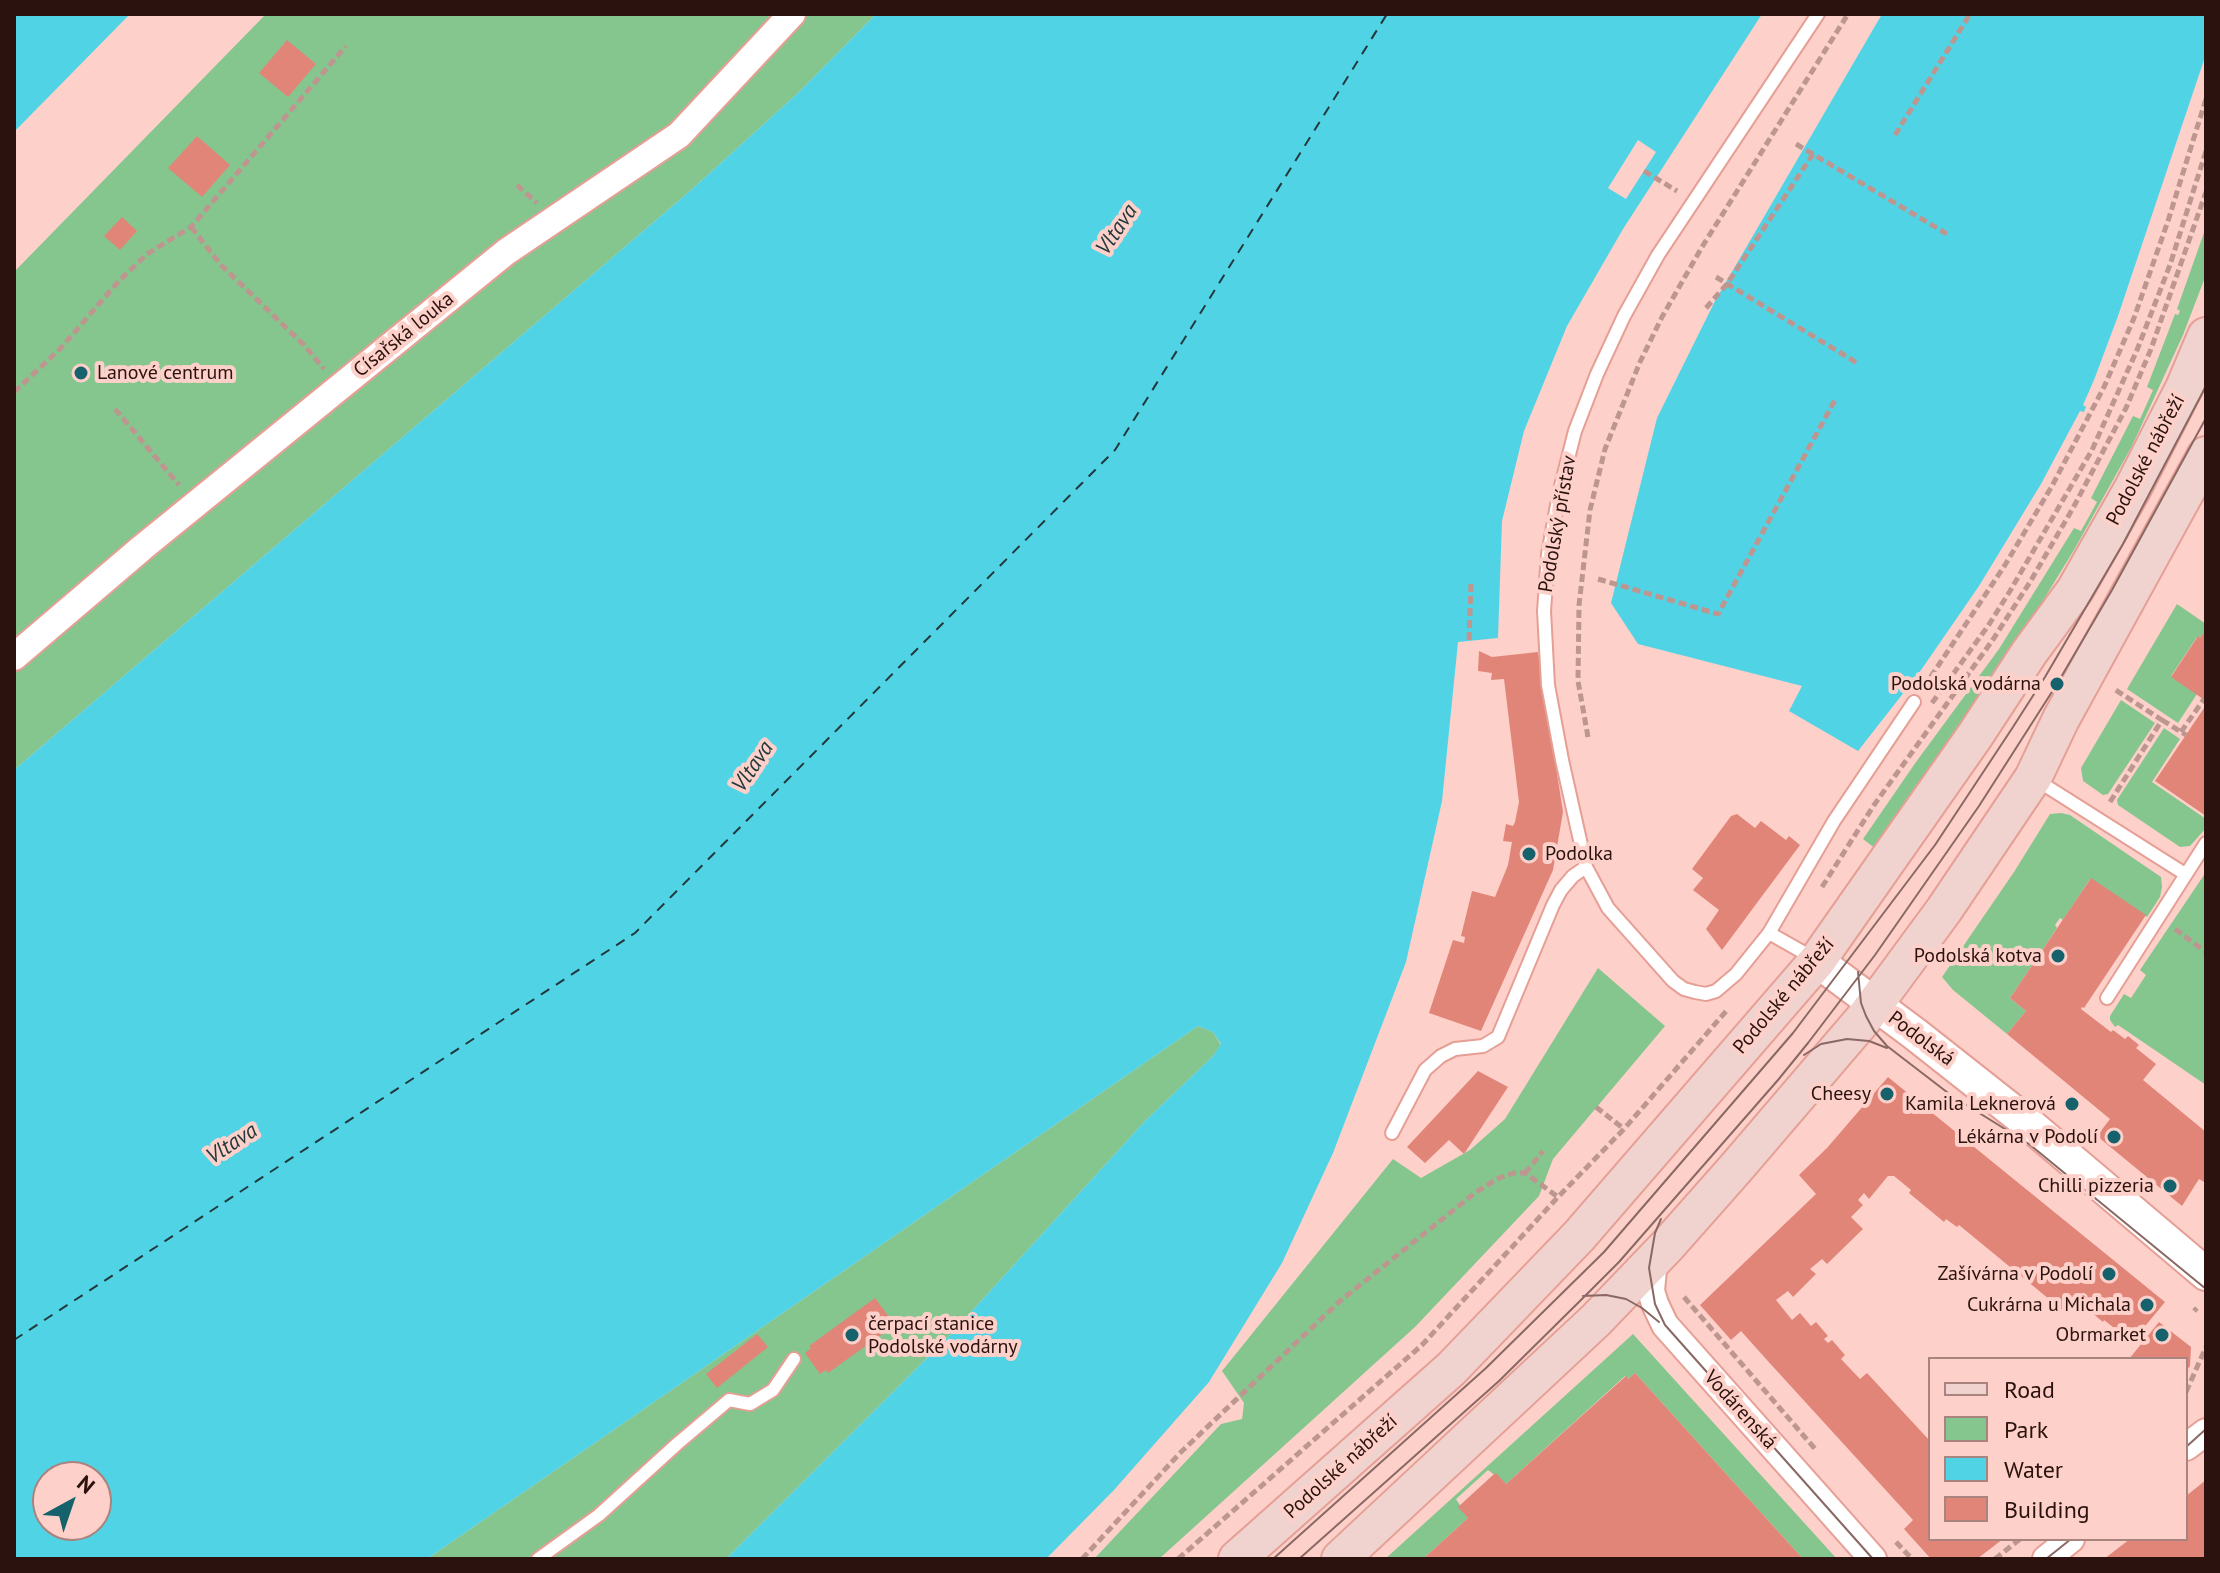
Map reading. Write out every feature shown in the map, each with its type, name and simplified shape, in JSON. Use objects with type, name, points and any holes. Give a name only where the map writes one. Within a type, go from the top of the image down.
[{"type":"main road","name":"Podolské nábřeží","points":[[1237,1559],[1451,1369],[1579,1236],[1817,961],[2075,590],[2203,355]]},
{"type":"main road","points":[[1340,1559],[1596,1320],[1667,1246],[1818,1074],[1874,1004],[1944,910],[2033,778],[2061,719],[2206,455]]},
{"type":"street","name":"Císařská louka","points":[[14,657],[131,557],[506,252],[679,135],[792,14]]},
{"type":"street","name":"Podolská","points":[[1817,961],[2024,1120],[2206,1274]]},
{"type":"street","name":"Vodárenská","points":[[1667,1246],[1653,1269],[1651,1291],[1665,1325],[1873,1559]]},
{"type":"street","points":[[2188,1446],[2206,1432]]},
{"type":"street","points":[[2046,1559],[2068,1541]]},
{"type":"lane","name":"Podolský přístav","points":[[1769,933],[1736,974],[1716,991],[1706,994],[1684,989],[1673,981],[1608,908],[1586,867],[1562,760],[1548,685],[1544,611],[1548,554],[1559,494],[1575,431],[1597,374],[1658,255],[1818,14]]},
{"type":"lane","points":[[1817,961],[1769,933],[1834,821],[1914,702]]},
{"type":"lane","points":[[2033,778],[2185,874]]},
{"type":"lane","points":[[2107,998],[2206,843]]},
{"type":"lane","points":[[1392,1133],[1425,1070],[1455,1049],[1483,1046],[1498,1037],[1553,905],[1573,876],[1586,867]]},
{"type":"lane","points":[[538,1559],[599,1515],[729,1400],[750,1404],[773,1390],[794,1359]]},
{"type":"path","points":[[1588,737],[1578,681],[1579,605],[1590,510],[1605,449],[1662,317],[1702,247],[1848,14]]},
{"type":"path","points":[[1895,135],[1970,14]]},
{"type":"path","points":[[14,392],[60,349],[118,282],[147,254],[191,227],[346,46]]},
{"type":"path","points":[[1914,702],[2005,565],[2052,486],[2104,387],[2134,318],[2206,99]]},
{"type":"path","points":[[1796,144],[1947,234]]},
{"type":"path","points":[[1925,712],[2003,603],[2092,450],[2137,350],[2170,265],[2206,151]]},
{"type":"path","points":[[1706,308],[1727,284],[1813,154]]},
{"type":"path","points":[[1644,171],[1694,201]]},
{"type":"path","points":[[1813,881],[1822,887],[1874,805],[1992,641],[2073,508],[2111,439],[2136,384],[2206,192]]},
{"type":"path","points":[[191,227],[221,265],[304,345],[340,389]]},
{"type":"path","points":[[1716,277],[1857,363]]},
{"type":"path","points":[[1598,579],[1718,614],[1835,400]]},
{"type":"path","points":[[115,409],[198,504]]},
{"type":"path","points":[[1469,640],[1471,583]]},
{"type":"path","points":[[2114,689],[2184,734],[2204,699]]},
{"type":"path","points":[[2098,820],[2162,720]]},
{"type":"path","points":[[2158,916],[2206,952]]},
{"type":"path","points":[[1178,1559],[1422,1345],[1624,1129],[1733,1003]]},
{"type":"path","points":[[1596,1107],[1624,1129]]},
{"type":"path","points":[[1082,1559],[1181,1452],[1340,1301],[1476,1192],[1499,1178],[1525,1173],[1543,1151]]},
{"type":"path","points":[[1525,1173],[1558,1197]]},
{"type":"path","points":[[1674,1286],[1819,1452]]},
{"type":"path","points":[[2188,1388],[2206,1347]]},
{"type":"path","points":[[1891,1535],[1912,1559]]},
{"type":"path","points":[[1995,1559],[2018,1541]]},
{"type":"green space","points":[[266,14],[876,14],[798,93],[690,191],[14,770],[14,272]]},
{"type":"green space","points":[[2206,227],[2204,280],[2183,335],[2132,446],[2074,550],[2011,653],[1876,849],[1863,839],[1999,649],[2074,528],[2081,531],[2097,502],[2091,498],[2133,416],[2140,419],[2153,390],[2147,387],[2175,314],[2178,315],[2180,311],[2177,309]]},
{"type":"green space","points":[[2177,604],[2206,624],[2200,638],[2197,637],[2171,676],[2197,694],[2178,723],[2127,689]]},
{"type":"green space","points":[[2121,700],[2155,723],[2108,794],[2103,795],[2083,781],[2081,768]]},
{"type":"green space","points":[[2164,728],[2180,739],[2152,782],[2206,819],[2206,828],[2190,846],[2180,847],[2118,805],[2117,800]]},
{"type":"green space","points":[[2050,814],[2070,815],[2161,877],[2160,897],[2147,917],[2090,879],[2063,920],[2060,918],[2055,925],[2057,928],[2010,998],[2026,1011],[2007,1034],[1953,990],[1942,977]]},
{"type":"green space","points":[[2206,872],[2206,1085],[2118,1025],[2115,1027],[2110,1016],[2124,994],[2131,998],[2146,975],[2140,970]]},
{"type":"green space","points":[[1598,968],[1665,1026],[1553,1159],[1539,1196],[1415,1327],[1159,1559],[1094,1559],[1221,1424],[1242,1419],[1244,1403],[1222,1371],[1393,1159],[1421,1178],[1470,1150],[1505,1119]]},
{"type":"green space","points":[[1198,1026],[1213,1032],[1221,1045],[1213,1056],[1145,1121],[951,1334],[726,1559],[427,1559]]},
{"type":"green space","points":[[1633,1334],[1837,1559],[1803,1559],[1635,1373],[1628,1379],[1625,1376],[1506,1484],[1488,1470],[1456,1499],[1468,1518],[1423,1559],[1385,1559]]},
{"type":"water","points":[[14,14],[130,14],[14,132]]},
{"type":"water","name":"Vltava","points":[[876,14],[1762,14],[1623,229],[1567,326],[1524,431],[1502,521],[1498,638],[1458,642],[1442,801],[1406,962],[1333,1153],[1282,1263],[1209,1382],[1114,1490],[1046,1559],[726,1559],[951,1334],[1145,1121],[1213,1056],[1221,1044],[1213,1032],[1198,1026],[427,1559],[14,1559],[14,770],[690,191],[798,93]]},
{"type":"water","points":[[1882,14],[2206,14],[2206,54],[2118,316],[2083,405],[2086,407],[2084,412],[2080,411],[2041,484],[1979,586],[1919,673],[1858,751],[1789,711],[1802,686],[1638,644],[1611,603],[1657,418],[1715,301]]},
{"type":"pier","points":[[1638,140],[1656,152],[1626,199],[1608,188]]},
{"type":"building","points":[[287,40],[316,64],[288,97],[259,73]]},
{"type":"building","points":[[197,136],[230,165],[202,197],[168,168]]},
{"type":"building","points":[[122,217],[137,231],[120,250],[104,236]]},
{"type":"building","points":[[2206,629],[2206,701],[2171,677]]},
{"type":"building","points":[[1479,651],[1492,657],[1538,652],[1563,812],[1553,870],[1481,1031],[1429,1013],[1453,940],[1464,943],[1465,937],[1461,936],[1472,891],[1495,897],[1508,865],[1512,842],[1503,841],[1506,824],[1513,826],[1519,802],[1504,679],[1491,680],[1492,673],[1478,671]]},
{"type":"building","points":[[2206,705],[2206,816],[2155,781]]},
{"type":"building","points":[[1737,814],[1755,828],[1761,821],[1786,840],[1789,836],[1800,845],[1722,950],[1706,929],[1719,910],[1693,890],[1703,878],[1692,869],[1731,816]]},
{"type":"building","points":[[2091,878],[2146,915],[2081,1009],[2111,1032],[2113,1030],[2125,1039],[2128,1036],[2139,1045],[2136,1048],[2156,1064],[2143,1080],[2206,1132],[2206,1183],[2199,1179],[2182,1206],[2097,1136],[2110,1119],[2007,1034],[2026,1011],[2010,998]]},
{"type":"building","points":[[1478,1071],[1508,1087],[1464,1154],[1449,1140],[1425,1163],[1407,1147]]},
{"type":"building","points":[[1888,1077],[2165,1302],[2132,1342],[2098,1318],[2077,1298],[2066,1313],[1959,1225],[1957,1227],[1946,1219],[1944,1222],[1894,1176],[1888,1176],[1869,1199],[1864,1193],[1858,1200],[1863,1205],[1851,1217],[1863,1229],[1827,1264],[1822,1259],[1810,1269],[1816,1274],[1793,1297],[1788,1291],[1776,1300],[1792,1320],[1800,1313],[1811,1326],[1816,1322],[1828,1336],[1824,1339],[1828,1343],[1832,1340],[1845,1355],[1841,1359],[1860,1379],[1867,1373],[1928,1439],[1928,1541],[2000,1541],[1977,1559],[1931,1559],[1904,1529],[1913,1520],[1741,1331],[1731,1340],[1700,1305],[1816,1194],[1799,1175],[1827,1148]]},
{"type":"building","name":"čerpací stanice Podolské vodárny","points":[[875,1298],[895,1325],[828,1373],[826,1370],[820,1374],[805,1353],[811,1348],[809,1346]]},
{"type":"building","name":"Obrmarket","points":[[2159,1322],[2191,1347],[2188,1368],[2188,1357],[2131,1357]]},
{"type":"building","points":[[757,1334],[768,1347],[717,1388],[706,1374]]},
{"type":"building","points":[[1635,1373],[1803,1559],[1423,1559],[1468,1518],[1458,1507],[1493,1475],[1496,1473],[1506,1484],[1626,1376],[1628,1379]]},
{"type":"building","points":[[2206,1480],[2206,1559],[2104,1559],[2127,1541],[2188,1541],[2188,1494]]},
{"type":"ferry route","points":[[14,1340],[635,933],[1115,450],[1387,14]]},
{"type":"tram line","points":[[1273,1559],[1486,1368],[1604,1252],[1793,1033],[1935,845],[2045,677],[2123,544],[2206,386]]},
{"type":"tram line","points":[[1299,1559],[1499,1381],[1619,1262],[1808,1043],[1875,955],[1979,806],[2057,684],[2206,418]]},
{"type":"tram line","points":[[1858,972],[1861,1003],[1866,1016],[1887,1046],[1952,1096],[2029,1144],[2206,1289]]},
{"type":"tram line","points":[[1804,1055],[1821,1044],[1847,1039],[1869,1041],[1887,1048]]},
{"type":"tram line","points":[[1661,1219],[1655,1233],[1649,1268],[1655,1304],[1665,1325],[1873,1559]]},
{"type":"tram line","points":[[1583,1296],[1606,1295],[1626,1299],[1659,1322]]},
{"type":"tram line","points":[[2188,1445],[2206,1429]]},
{"type":"tram line","points":[[2046,1559],[2068,1541]]},
{"type":"place","name":"Lanové centrum","points":[[81,373]]},
{"type":"place","name":"Podolská vodárna","points":[[2057,684]]},
{"type":"place","name":"Podolka","points":[[1529,854]]},
{"type":"place","name":"Podolská kotva","points":[[2058,956]]},
{"type":"place","name":"Cheesy","points":[[1887,1094]]},
{"type":"place","name":"Kamila Leknerová","points":[[2072,1104]]},
{"type":"place","name":"Lékárna v Podolí","points":[[2114,1137]]},
{"type":"place","name":"Chilli pizzeria","points":[[2170,1186]]},
{"type":"place","name":"Zašívárna v Podolí","points":[[2109,1274]]},
{"type":"place","name":"Cukrárna u Michala","points":[[2147,1305]]},
{"type":"place","name":"čerpací stanice Podolské vodárny","points":[[852,1335]]},
{"type":"place","name":"Obrmarket","points":[[2162,1335]]}]
